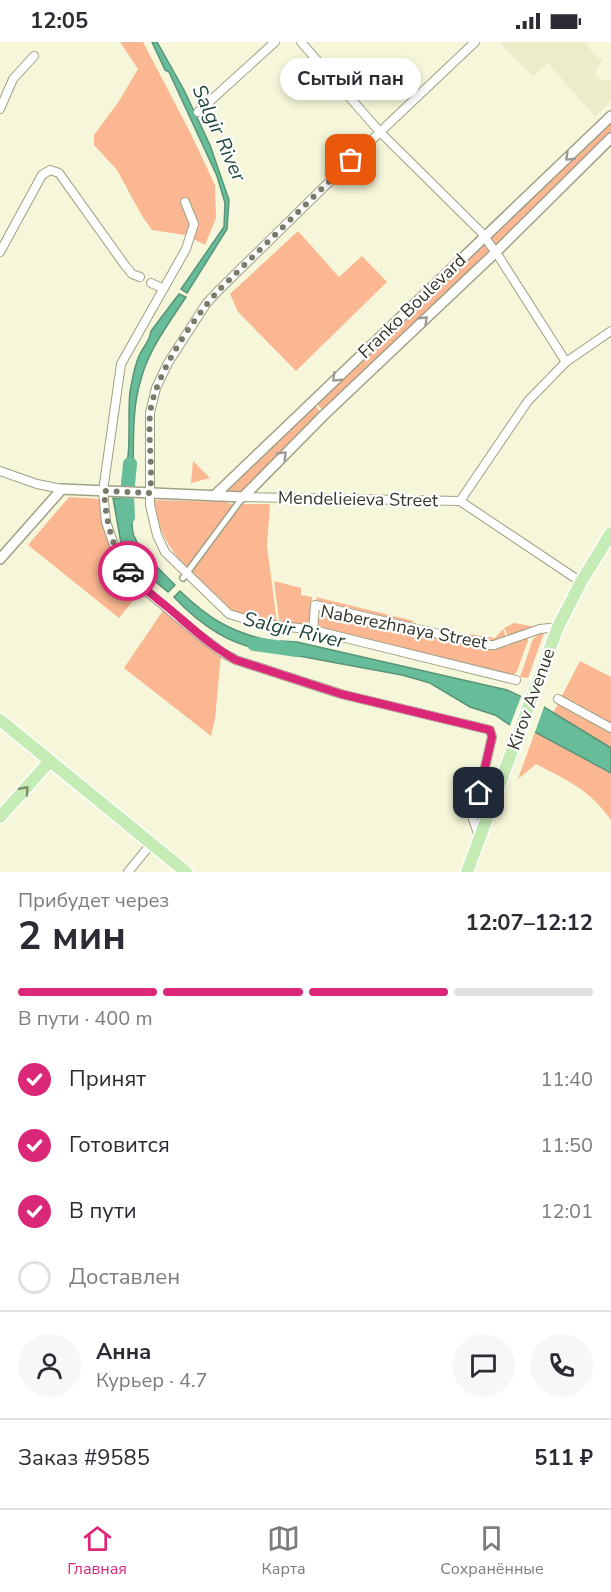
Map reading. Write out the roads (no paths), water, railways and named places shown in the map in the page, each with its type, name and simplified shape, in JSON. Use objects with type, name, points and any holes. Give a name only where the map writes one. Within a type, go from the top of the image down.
[{"type":"main road","name":"Kirov Avenue","points":[[467,872],[558,627],[581,582],[611,533]]},
{"type":"main road","points":[[0,720],[186,872]]},
{"type":"main road","points":[[1,814],[49,762]]},
{"type":"street","points":[[198,112],[274,42]]},
{"type":"street","points":[[301,42],[380,132],[484,237],[566,362]]},
{"type":"street","name":"Naberezhnaya Street","points":[[475,42],[244,264],[206,304],[168,363],[156,388],[150,413],[150,506],[161,544],[185,576],[229,614],[259,623],[313,630],[315,605],[486,645],[494,645],[540,629],[558,627]]},
{"type":"street","points":[[0,109],[13,79],[34,56]]},
{"type":"street","name":"Franko Boulevard","points":[[214,496],[611,116]]},
{"type":"street","name":"Franko Boulevard","points":[[243,497],[324,415],[495,253],[611,138]]},
{"type":"street","points":[[0,252],[42,175],[50,170],[59,173],[124,264],[132,274],[140,277]]},
{"type":"street","points":[[185,202],[194,224],[186,249],[121,364],[106,491],[106,522],[115,548],[126,568],[148,593],[223,653],[257,668],[341,694],[490,730],[492,737],[473,819],[480,838]]},
{"type":"street","points":[[151,283],[162,288]]},
{"type":"street","points":[[460,501],[525,405],[566,362],[611,331]]},
{"type":"street","points":[[0,471],[38,484],[62,489],[0,559]]},
{"type":"street","name":"Mendelieieva Street","points":[[62,489],[243,497],[460,501],[581,582]]},
{"type":"street","points":[[185,576],[243,497]]},
{"type":"street","points":[[313,630],[516,680]]},
{"type":"street","points":[[558,699],[611,728]]},
{"type":"street","points":[[128,872],[151,844]]},
{"type":"waterway","name":"Salgir River","points":[[128,517],[127,495],[130,464]]},
{"type":"waterway","name":"Salgir River","points":[[254,644],[297,650]]},
{"type":"place","name":"Сытый пан","points":[[351,160]]}]
